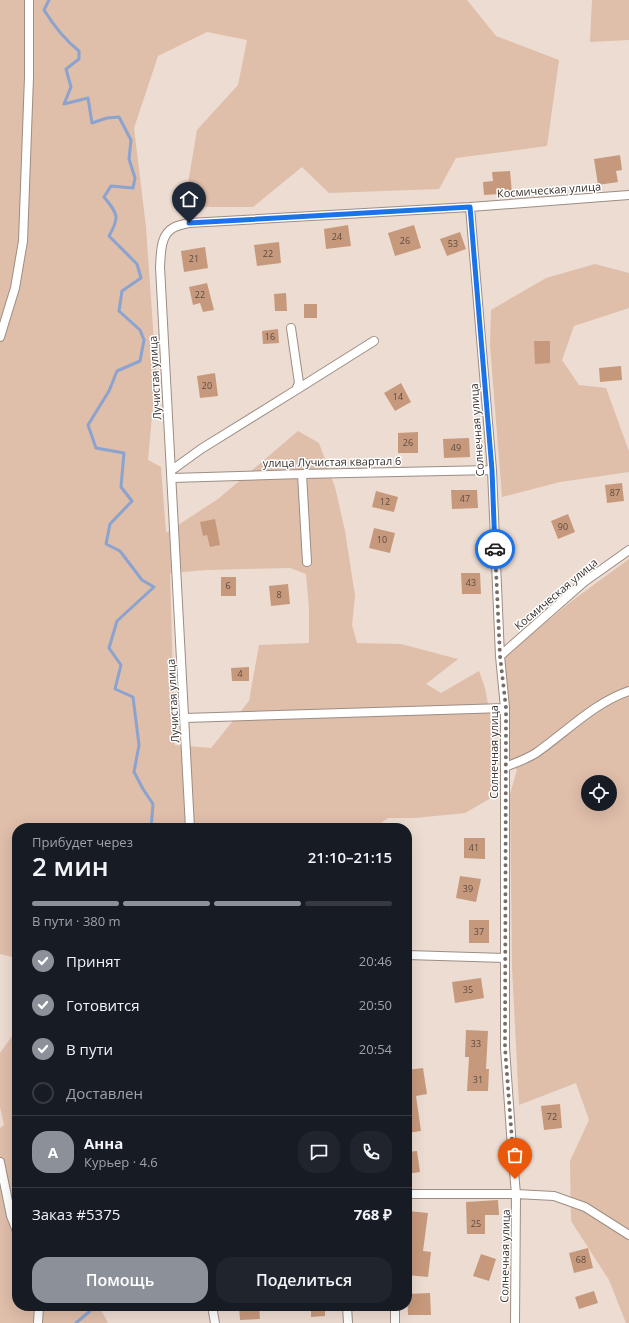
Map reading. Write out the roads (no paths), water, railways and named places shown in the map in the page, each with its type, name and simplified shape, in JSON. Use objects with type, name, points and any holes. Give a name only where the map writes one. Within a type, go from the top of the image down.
[{"type":"street","points":[[0,337],[14,288],[23,241],[29,77],[29,0]]},
{"type":"street","name":"Космическая улица","points":[[470,207],[629,195]]},
{"type":"street","name":"Солнечная улица","points":[[470,207],[492,470],[500,656],[506,708],[505,1048],[516,1194],[515,1323]]},
{"type":"street","name":"Лучистая улица","points":[[190,823],[160,267],[164,239],[172,228],[189,223],[470,207]]},
{"type":"street","points":[[291,328],[299,382],[296,390]]},
{"type":"street","points":[[172,474],[201,449],[374,341]]},
{"type":"street","name":"улица Лучистая квартал 6","points":[[172,474],[302,474],[492,470]]},
{"type":"street","points":[[302,474],[307,562]]},
{"type":"street","name":"Космическая улица","points":[[500,656],[584,582],[629,550]]},
{"type":"street","points":[[505,767],[535,754],[563,732],[615,696],[629,691]]},
{"type":"street","points":[[185,718],[506,708]]},
{"type":"street","points":[[412,955],[505,958]]},
{"type":"street","points":[[0,1162],[12,1216]]},
{"type":"street","points":[[412,1194],[516,1194],[554,1196],[585,1207],[629,1235]]},
{"type":"street","points":[[38,1323],[39,1311]]},
{"type":"street","points":[[213,1311],[215,1323]]},
{"type":"street","points":[[347,1311],[348,1323]]},
{"type":"street","points":[[395,1311],[395,1322]]},
{"type":"waterway","points":[[49,0],[44,10],[60,32],[79,51],[79,59],[66,69],[71,87],[64,104],[88,98],[92,123],[107,118],[119,117],[131,140],[129,159],[135,178],[133,188],[111,186],[104,197],[115,212],[116,216],[115,224],[109,236],[137,264],[141,278],[122,291],[119,311],[140,330],[144,340],[140,361],[117,371],[109,391],[88,425],[96,448],[124,453],[121,487],[132,501],[110,524],[106,544],[120,551],[142,580],[154,587],[117,621],[109,648],[121,665],[115,689],[133,697],[139,745],[134,772],[153,804],[151,823]]},
{"type":"waterway","points":[[76,1323],[90,1311]]}]
